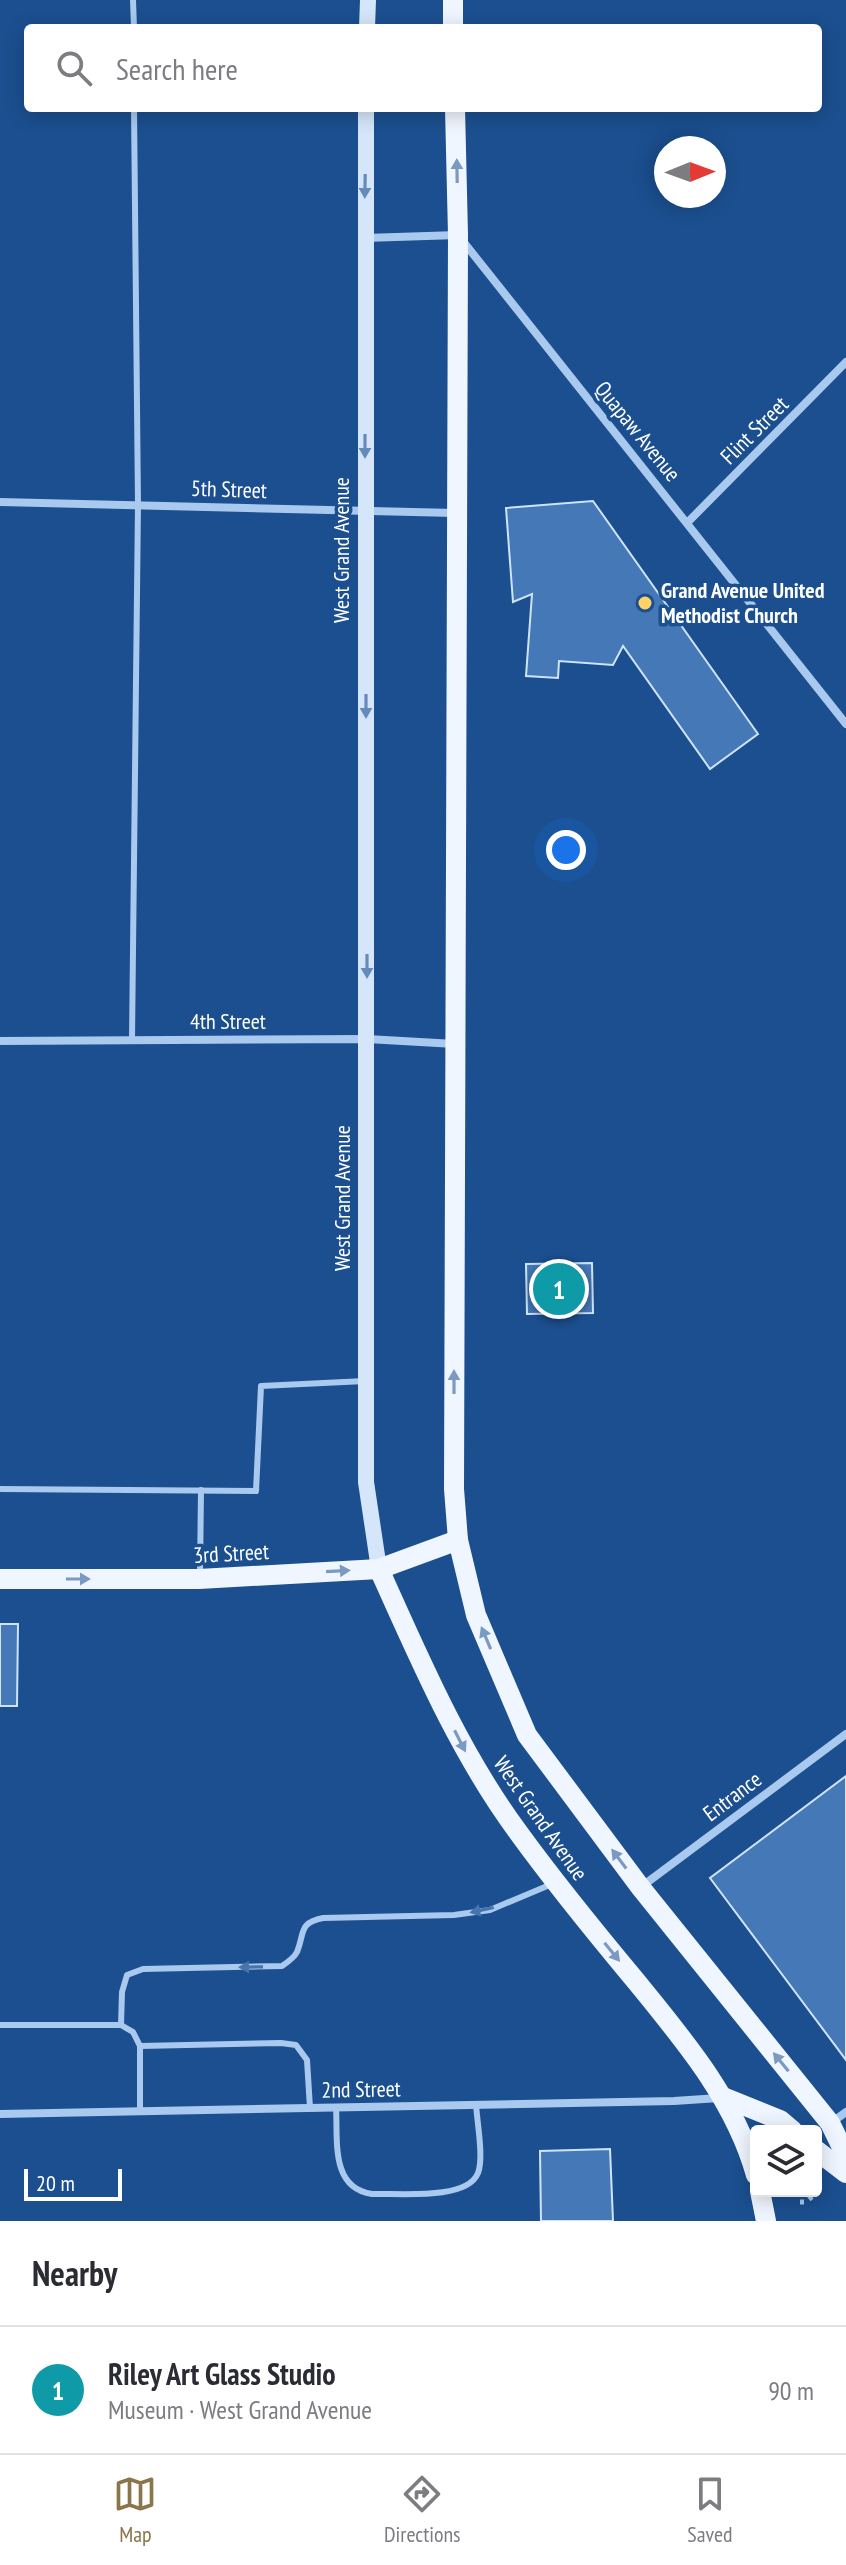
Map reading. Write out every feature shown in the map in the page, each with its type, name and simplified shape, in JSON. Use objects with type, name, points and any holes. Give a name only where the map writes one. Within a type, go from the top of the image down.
[{"type":"main road","points":[[453,0],[453,24]]},
{"type":"main road","name":"West Grand Avenue","points":[[455,112],[458,235],[454,1489],[458,1540],[476,1615],[527,1735],[641,1888],[838,2117],[846,2156]]},
{"type":"main road","name":"3rd Street","points":[[0,1579],[199,1579],[379,1569],[458,1540]]},
{"type":"main road","name":"West Grand Avenue","points":[[379,1569],[464,1749],[515,1829],[555,1883],[686,2043],[723,2097],[750,2161]]},
{"type":"main road","points":[[723,2097],[786,2125]]},
{"type":"main road","points":[[822,2155],[846,2173]]},
{"type":"main road","points":[[761,2197],[766,2221]]},
{"type":"street","points":[[367,24],[368,0]]},
{"type":"street","name":"West Grand Avenue","points":[[366,112],[365,1381],[366,1482],[379,1569]]},
{"type":"street","points":[[365,238],[458,235]]},
{"type":"street","name":"Quapaw Avenue","points":[[458,235],[846,724]]},
{"type":"street","name":"Flint Street","points":[[688,522],[846,362]]},
{"type":"street","name":"5th Street","points":[[0,502],[456,513]]},
{"type":"street","name":"4th Street","points":[[0,1041],[367,1039],[456,1044]]},
{"type":"street","name":"Entrance","points":[[641,1888],[846,1734]]},
{"type":"street","name":"2nd Street","points":[[0,2114],[674,2101],[723,2097]]},
{"type":"lane","points":[[133,0],[134,24]]},
{"type":"lane","points":[[132,1040],[138,504],[134,112]]},
{"type":"lane","points":[[0,1489],[256,1491],[261,1386],[365,1381]]},
{"type":"lane","points":[[199,1579],[201,1490]]},
{"type":"lane","points":[[121,2025],[122,1992],[127,1975],[143,1969],[282,1966],[296,1955],[302,1929],[311,1920],[454,1915],[490,1910],[555,1883]]},
{"type":"lane","points":[[0,2025],[121,2025],[133,2032],[140,2046],[140,2112]]},
{"type":"lane","points":[[140,2046],[296,2045],[307,2060],[310,2108]]},
{"type":"lane","points":[[336,2107],[340,2170],[349,2186],[372,2194],[439,2193],[460,2190],[473,2182],[479,2171],[476,2104]]},
{"type":"path","points":[[800,2202],[812,2197]]},
{"type":"building","points":[[593,501],[758,734],[710,769],[623,646],[613,665],[559,661],[558,678],[526,676],[532,594],[513,602],[506,508]]},
{"type":"building","points":[[592,1263],[593,1313],[527,1314],[526,1264]]},
{"type":"building","points":[[0,1624],[18,1624],[17,1706],[0,1706]]},
{"type":"building","points":[[846,1776],[846,2060],[710,1878]]},
{"type":"building","points":[[610,2149],[613,2221],[541,2221],[540,2151]]},
{"type":"place","name":"Grand Avenue United Methodist Church","points":[[645,603]]},
{"type":"place","name":"Riley Art Glass Studio","points":[[559,1289]]}]
